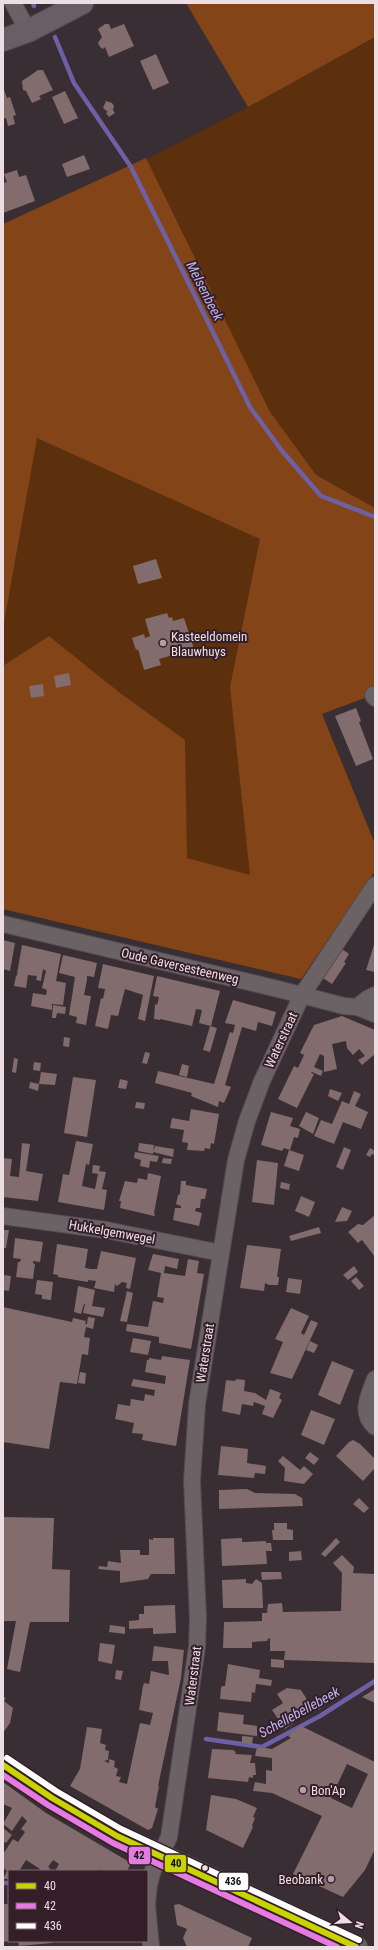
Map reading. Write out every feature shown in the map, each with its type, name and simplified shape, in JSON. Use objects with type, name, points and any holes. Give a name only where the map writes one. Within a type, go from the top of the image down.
[{"type":"main road","points":[[3,40],[28,31],[82,3]]},
{"type":"main road","points":[[3,1765],[52,1798],[117,1836],[161,1855],[356,1947]]},
{"type":"street","points":[[13,3],[28,31]]},
{"type":"street","name":"Waterstraat","points":[[148,1895],[153,1870],[161,1855],[170,1830],[197,1647],[198,1618],[192,1481],[197,1404],[236,1160],[247,1121],[262,1081],[302,995],[375,885]]},
{"type":"street","name":"Oude Gaversesteenweg","points":[[3,924],[344,1006],[357,1007],[375,1014]]},
{"type":"street","points":[[357,1007],[375,995]]},
{"type":"street","name":"Hukkelgemwegel","points":[[3,1216],[106,1230],[221,1254]]},
{"type":"street","points":[[375,1379],[366,1404],[366,1413],[375,1427]]},
{"type":"street","name":"Waterstraat","points":[[148,1919],[150,1947]]},
{"type":"shaded area","points":[[186,3],[375,3],[375,37],[248,107]]},
{"type":"shaded area","points":[[375,37],[375,694],[322,714],[375,844],[375,871],[301,979],[3,909],[3,225],[131,167],[248,107]]},
{"type":"shaded area","points":[[146,158],[270,412],[316,475],[375,508],[375,694],[322,714],[375,844],[375,871],[301,979],[3,909],[3,666],[49,636],[120,693],[185,740],[187,858],[250,875],[230,687],[260,539],[37,438],[3,628],[3,224]]},
{"type":"building","points":[[105,24],[109,24],[111,29],[124,24],[134,46],[109,57],[105,47],[103,49],[98,43],[102,37],[98,29]]},
{"type":"building","points":[[156,54],[169,83],[153,90],[140,61]]},
{"type":"building","points":[[38,70],[43,70],[53,90],[39,96],[41,99],[32,103],[26,91],[23,90],[22,81]]},
{"type":"building","points":[[3,87],[7,98],[10,97],[16,115],[13,116],[15,124],[8,126],[6,118],[3,119]]},
{"type":"building","points":[[65,91],[78,118],[64,124],[52,97]]},
{"type":"building","points":[[106,101],[112,103],[114,106],[113,110],[115,113],[109,117],[106,113],[108,112],[103,108]]},
{"type":"building","points":[[84,155],[90,169],[67,177],[62,164]]},
{"type":"building","points":[[17,170],[19,177],[26,175],[35,201],[3,213],[3,183],[7,182],[4,174]]},
{"type":"building","points":[[156,559],[162,578],[138,584],[133,566]]},
{"type":"building","name":"Kasteeldomein Blauwhuys","points":[[167,613],[169,618],[172,617],[173,621],[184,618],[194,649],[159,659],[161,665],[144,670],[138,649],[136,650],[132,638],[144,634],[145,638],[150,636],[145,619]]},
{"type":"building","points":[[69,673],[71,685],[56,688],[54,676]]},
{"type":"building","points":[[43,684],[44,696],[31,698],[29,686]]},
{"type":"building","points":[[356,708],[361,721],[359,722],[373,759],[356,766],[335,716]]},
{"type":"building","points":[[3,940],[15,943],[10,971],[3,969]]},
{"type":"building","points":[[375,942],[375,972],[366,970]]},
{"type":"building","points":[[22,945],[61,954],[56,981],[66,983],[63,1005],[51,1004],[52,1010],[31,1006],[33,993],[46,995],[47,990],[42,988],[46,971],[43,969],[41,981],[36,980],[37,976],[28,975],[26,988],[14,986],[16,976],[18,974]]},
{"type":"building","points":[[339,947],[349,954],[344,962],[346,963],[332,984],[320,976]]},
{"type":"building","points":[[63,955],[97,963],[94,977],[87,976],[84,995],[91,996],[86,1025],[76,1023],[77,1017],[69,1015],[75,977],[59,973]]},
{"type":"building","points":[[103,964],[154,976],[145,1021],[138,1019],[143,995],[125,989],[118,1016],[111,1015],[108,1029],[95,1026],[101,998],[103,999],[105,989],[98,988]]},
{"type":"building","points":[[157,976],[220,991],[211,1026],[199,1023],[202,1010],[196,1009],[192,1026],[154,1019],[155,1004],[157,1005],[159,997],[153,996]]},
{"type":"building","points":[[233,1000],[276,1012],[272,1026],[258,1022],[256,1031],[242,1027],[225,1085],[231,1087],[224,1103],[219,1101],[218,1107],[191,1096],[192,1093],[155,1083],[158,1071],[214,1084],[230,1032],[233,1033],[235,1025],[225,1023]]},
{"type":"building","points":[[53,1005],[66,1007],[65,1014],[57,1013],[56,1018],[52,1018]]},
{"type":"building","points":[[342,1016],[375,1030],[375,1054],[362,1065],[358,1060],[365,1056],[359,1049],[353,1055],[347,1048],[346,1041],[332,1044],[337,1069],[324,1072],[324,1056],[320,1054],[314,1067],[323,1071],[321,1076],[312,1072],[311,1073],[314,1074],[297,1108],[278,1099],[294,1066],[298,1068],[304,1055],[300,1053],[314,1025]]},
{"type":"building","points":[[210,1026],[217,1028],[210,1052],[203,1050]]},
{"type":"building","points":[[64,1037],[70,1038],[69,1047],[63,1046]]},
{"type":"building","points":[[145,1052],[150,1053],[147,1064],[142,1063]]},
{"type":"building","points":[[14,1058],[18,1059],[16,1073],[12,1072]]},
{"type":"building","points":[[34,1062],[41,1063],[40,1071],[33,1070]]},
{"type":"building","points":[[182,1064],[189,1066],[187,1077],[179,1075]]},
{"type":"building","points":[[41,1072],[57,1074],[55,1085],[39,1084]]},
{"type":"building","points":[[73,1077],[96,1080],[87,1137],[64,1133]]},
{"type":"building","points":[[120,1079],[128,1081],[126,1089],[118,1088]]},
{"type":"building","points":[[30,1082],[39,1084],[38,1091],[29,1088]]},
{"type":"building","points":[[330,1089],[342,1093],[338,1101],[328,1096]]},
{"type":"building","points":[[354,1091],[361,1094],[355,1106],[368,1112],[361,1129],[343,1122],[334,1144],[314,1136],[321,1120],[332,1124],[342,1101],[349,1104]]},
{"type":"building","points":[[136,1102],[145,1103],[144,1109],[135,1108]]},
{"type":"building","points":[[191,1109],[219,1114],[214,1144],[211,1143],[210,1149],[205,1148],[204,1151],[187,1150],[188,1143],[182,1142],[184,1130],[170,1128],[172,1118],[189,1121]]},
{"type":"building","points":[[271,1112],[293,1118],[290,1126],[300,1129],[298,1138],[294,1137],[290,1150],[284,1148],[282,1151],[261,1145]]},
{"type":"building","points":[[306,1112],[319,1118],[313,1134],[299,1126]]},
{"type":"building","points":[[76,1141],[93,1144],[89,1165],[86,1164],[82,1186],[95,1189],[98,1174],[92,1173],[93,1165],[100,1166],[99,1171],[106,1172],[102,1189],[107,1190],[104,1210],[58,1202],[63,1174],[69,1175]]},
{"type":"building","points":[[22,1143],[30,1144],[26,1171],[43,1174],[38,1201],[3,1197],[3,1158],[12,1159],[10,1176],[19,1177]]},
{"type":"building","points":[[139,1143],[154,1145],[153,1154],[138,1151]]},
{"type":"building","points":[[155,1146],[174,1149],[173,1157],[153,1152]]},
{"type":"building","points":[[344,1147],[351,1150],[343,1170],[336,1167]]},
{"type":"building","points":[[370,1148],[375,1151],[375,1155],[372,1154],[370,1157],[366,1155]]},
{"type":"building","points":[[289,1150],[304,1155],[299,1171],[284,1166]]},
{"type":"building","points":[[135,1152],[159,1156],[157,1162],[150,1161],[149,1168],[140,1166],[141,1160],[134,1158]]},
{"type":"building","points":[[163,1158],[172,1159],[171,1164],[162,1163]]},
{"type":"building","points":[[257,1160],[278,1163],[274,1205],[252,1202]]},
{"type":"building","points":[[148,1173],[161,1176],[154,1213],[155,1215],[120,1208],[121,1201],[119,1201],[125,1181],[137,1183],[138,1178],[147,1180]]},
{"type":"building","points":[[181,1181],[186,1181],[186,1185],[207,1189],[205,1199],[201,1199],[200,1208],[196,1208],[195,1211],[202,1213],[199,1226],[173,1220],[175,1208],[181,1208],[181,1206],[176,1204],[178,1195],[180,1194]]},
{"type":"building","points":[[281,1182],[290,1184],[289,1190],[280,1188]]},
{"type":"building","points":[[301,1196],[315,1202],[309,1217],[295,1211]]},
{"type":"building","points":[[342,1207],[352,1211],[347,1221],[335,1222]]},
{"type":"building","points":[[375,1215],[375,1257],[362,1240],[358,1243],[348,1232],[358,1224],[363,1225]]},
{"type":"building","points":[[319,1227],[321,1233],[291,1241],[289,1236]]},
{"type":"building","points":[[3,1230],[9,1230],[6,1248],[3,1248]]},
{"type":"building","points":[[15,1238],[43,1242],[40,1262],[33,1261],[35,1264],[33,1279],[16,1277],[18,1262],[20,1262],[21,1259],[13,1258]]},
{"type":"building","points":[[57,1244],[88,1249],[85,1268],[97,1269],[101,1251],[136,1258],[130,1289],[126,1288],[127,1283],[122,1282],[117,1286],[115,1284],[114,1292],[94,1288],[96,1281],[88,1280],[88,1282],[58,1277],[58,1275],[53,1274]]},
{"type":"building","points":[[247,1245],[281,1249],[277,1277],[279,1277],[278,1285],[269,1285],[265,1283],[264,1291],[240,1288]]},
{"type":"building","points":[[153,1254],[179,1259],[177,1269],[165,1266],[164,1273],[185,1276],[188,1259],[199,1261],[197,1273],[204,1274],[191,1349],[159,1343],[159,1337],[126,1331],[127,1324],[148,1327],[153,1301],[163,1303],[164,1298],[157,1297],[161,1273],[148,1270]]},
{"type":"building","points":[[354,1266],[358,1272],[348,1280],[343,1275]]},
{"type":"building","points":[[3,1275],[11,1276],[9,1291],[3,1290]]},
{"type":"building","points":[[356,1277],[364,1286],[359,1290],[351,1281]]},
{"type":"building","points":[[288,1278],[302,1280],[300,1294],[286,1292]]},
{"type":"building","points":[[37,1280],[53,1282],[51,1300],[42,1299],[42,1295],[35,1294]]},
{"type":"building","points":[[78,1286],[95,1290],[92,1306],[105,1308],[103,1317],[83,1313],[85,1304],[81,1314],[74,1312]]},
{"type":"building","points":[[127,1291],[133,1293],[127,1322],[120,1321]]},
{"type":"building","points":[[3,1307],[72,1322],[73,1318],[86,1321],[85,1324],[87,1324],[88,1317],[95,1318],[93,1329],[86,1327],[84,1337],[90,1338],[88,1355],[82,1354],[77,1384],[60,1382],[49,1449],[3,1442]]},
{"type":"building","points":[[291,1308],[309,1316],[301,1333],[304,1335],[311,1320],[318,1323],[292,1379],[270,1373],[283,1342],[275,1339]]},
{"type":"building","points":[[133,1338],[151,1341],[148,1355],[130,1352]]},
{"type":"building","points":[[310,1341],[318,1345],[314,1353],[306,1350]]},
{"type":"building","points":[[162,1356],[190,1360],[176,1446],[142,1440],[143,1434],[132,1433],[134,1423],[115,1419],[118,1404],[130,1406],[131,1399],[144,1401],[145,1394],[154,1396],[155,1390],[131,1386],[133,1379],[165,1384],[166,1376],[145,1372],[147,1360],[149,1360],[149,1358],[161,1360]]},
{"type":"building","points":[[332,1361],[354,1370],[340,1405],[318,1395]]},
{"type":"building","points":[[80,1372],[86,1373],[85,1384],[78,1383]]},
{"type":"building","points":[[236,1379],[245,1380],[244,1391],[255,1393],[266,1400],[270,1389],[281,1393],[279,1398],[282,1400],[273,1418],[262,1414],[265,1406],[254,1402],[253,1406],[242,1404],[240,1415],[222,1411],[226,1380],[235,1381]]},
{"type":"building","points":[[311,1410],[335,1419],[324,1445],[301,1435]]},
{"type":"building","points":[[353,1440],[360,1444],[375,1459],[375,1468],[363,1481],[336,1456],[349,1442]]},
{"type":"building","points":[[221,1446],[248,1449],[247,1463],[266,1466],[265,1474],[255,1473],[254,1478],[218,1475]]},
{"type":"building","points":[[310,1452],[319,1459],[314,1465],[305,1458]]},
{"type":"building","points":[[283,1456],[300,1470],[304,1466],[313,1474],[304,1484],[284,1481],[285,1468],[278,1461]]},
{"type":"building","points":[[247,1489],[255,1493],[295,1494],[302,1498],[303,1506],[219,1509],[219,1490]]},
{"type":"building","points":[[359,1498],[369,1508],[364,1513],[353,1504]]},
{"type":"building","points":[[3,1517],[54,1518],[52,1569],[70,1570],[69,1622],[30,1622],[20,1672],[7,1669],[16,1621],[3,1621]]},
{"type":"building","points":[[274,1523],[287,1523],[287,1529],[293,1530],[293,1540],[273,1540],[272,1530],[274,1530]]},
{"type":"building","points":[[153,1538],[174,1538],[175,1574],[151,1574],[148,1579],[120,1583],[120,1571],[98,1569],[99,1566],[107,1567],[108,1561],[121,1563],[120,1550],[140,1550],[140,1555],[149,1555],[149,1539],[153,1540]]},
{"type":"building","points":[[242,1538],[242,1542],[266,1541],[266,1543],[271,1543],[272,1551],[266,1551],[267,1564],[222,1566],[221,1539]]},
{"type":"building","points":[[336,1538],[340,1542],[325,1557],[321,1554]]},
{"type":"building","points":[[301,1551],[302,1560],[289,1561],[289,1552]]},
{"type":"building","points":[[342,1555],[354,1567],[353,1573],[375,1574],[375,1663],[284,1660],[285,1651],[270,1651],[270,1638],[267,1641],[252,1642],[252,1648],[223,1648],[224,1622],[262,1621],[262,1613],[267,1613],[268,1604],[282,1603],[283,1612],[341,1611],[342,1573],[333,1563]]},
{"type":"building","points":[[261,1572],[281,1572],[282,1579],[262,1580]]},
{"type":"building","points":[[246,1579],[246,1583],[252,1584],[256,1579],[262,1583],[263,1608],[223,1608],[222,1580]]},
{"type":"building","points":[[175,1605],[176,1633],[153,1634],[153,1628],[129,1629],[129,1621],[139,1620],[139,1614],[144,1614],[144,1606]]},
{"type":"building","points":[[110,1625],[125,1627],[125,1634],[109,1632]]},
{"type":"building","points":[[100,1643],[115,1645],[112,1664],[98,1661]]},
{"type":"building","points":[[154,1646],[184,1650],[181,1678],[158,1786],[155,1807],[158,1809],[152,1828],[148,1830],[70,1786],[80,1769],[87,1727],[102,1729],[100,1743],[106,1745],[105,1750],[109,1751],[108,1760],[104,1761],[109,1763],[109,1759],[115,1761],[114,1767],[118,1769],[116,1776],[121,1777],[119,1782],[127,1784],[140,1723],[150,1725],[153,1713],[139,1710],[144,1683],[149,1684],[151,1671],[169,1675],[168,1661],[152,1661]]},
{"type":"building","points":[[271,1659],[284,1660],[284,1668],[271,1667]]},
{"type":"building","points":[[228,1664],[260,1670],[259,1678],[272,1680],[271,1686],[256,1684],[255,1693],[252,1692],[251,1702],[220,1699],[221,1688],[222,1686],[225,1686]]},
{"type":"building","points":[[116,1670],[123,1671],[121,1680],[115,1679]]},
{"type":"building","points":[[287,1688],[301,1690],[313,1709],[285,1729],[272,1710],[283,1703],[277,1694]]},
{"type":"building","points":[[375,1689],[375,1703],[362,1697]]},
{"type":"building","points":[[3,1697],[6,1698],[4,1701],[13,1708],[10,1723],[3,1733]]},
{"type":"building","points":[[323,1697],[327,1703],[319,1710],[314,1704]]},
{"type":"building","points":[[219,1712],[244,1715],[243,1724],[257,1726],[257,1736],[217,1731]]},
{"type":"building","points":[[301,1726],[375,1762],[375,1849],[365,1870],[343,1897],[293,1874],[322,1816],[272,1793],[253,1791],[255,1782],[266,1784],[266,1770],[272,1771],[272,1758],[255,1756],[257,1747],[272,1749],[291,1738],[288,1736]],"holes":[[[347,1764],[368,1774],[352,1808],[331,1798]]]},
{"type":"building","points":[[242,1736],[253,1737],[252,1744],[242,1743]]},
{"type":"building","points":[[212,1749],[233,1750],[236,1752],[235,1754],[252,1755],[250,1763],[255,1763],[256,1775],[253,1775],[253,1778],[249,1777],[248,1782],[208,1778]]},
{"type":"building","points":[[3,1782],[46,1813],[131,1863],[128,1870],[56,1870],[59,1864],[53,1860],[48,1867],[50,1868],[49,1870],[40,1870],[26,1860],[20,1870],[8,1870],[8,1879],[3,1879],[7,1871],[3,1868],[3,1854],[13,1839],[18,1842],[25,1832],[21,1829],[27,1821],[22,1816],[12,1831],[3,1824],[12,1808],[3,1804]]},
{"type":"building","points":[[211,1795],[236,1799],[257,1808],[253,1817],[255,1818],[253,1827],[243,1848],[206,1830]]},
{"type":"building","points":[[3,1828],[12,1835],[6,1843],[3,1841]]},
{"type":"building","points":[[3,1904],[8,1904],[8,1941],[3,1942]]},
{"type":"building","points":[[179,1904],[252,1938],[248,1947],[187,1947],[183,1938],[187,1929],[177,1925],[174,1905]]},
{"type":"building","points":[[18,1942],[52,1942],[52,1943],[19,1946]]},
{"type":"waterway","name":"Melsenbeek","points":[[55,37],[74,83],[131,167],[250,407],[282,451],[321,496],[375,517]]},
{"type":"waterway","name":"Schellebellebeek","points":[[206,1739],[262,1747],[320,1716],[375,1681]]},
{"type":"waterway","name":"Schellebellebeek","points":[[3,1883],[8,1883]]},
{"type":"transit line","name":"436","points":[[7,1758],[56,1791],[121,1829],[359,1940]]},
{"type":"transit line","name":"40","points":[[3,1765],[52,1798],[117,1836],[356,1947]]},
{"type":"transit line","name":"42","points":[[3,1775],[48,1805],[113,1843],[337,1947]]},
{"type":"place","name":"Kasteeldomein Blauwhuys","points":[[163,643]]},
{"type":"place","name":"Bon'Ap","points":[[303,1790]]},
{"type":"place","name":"Beobank","points":[[331,1879]]}]
